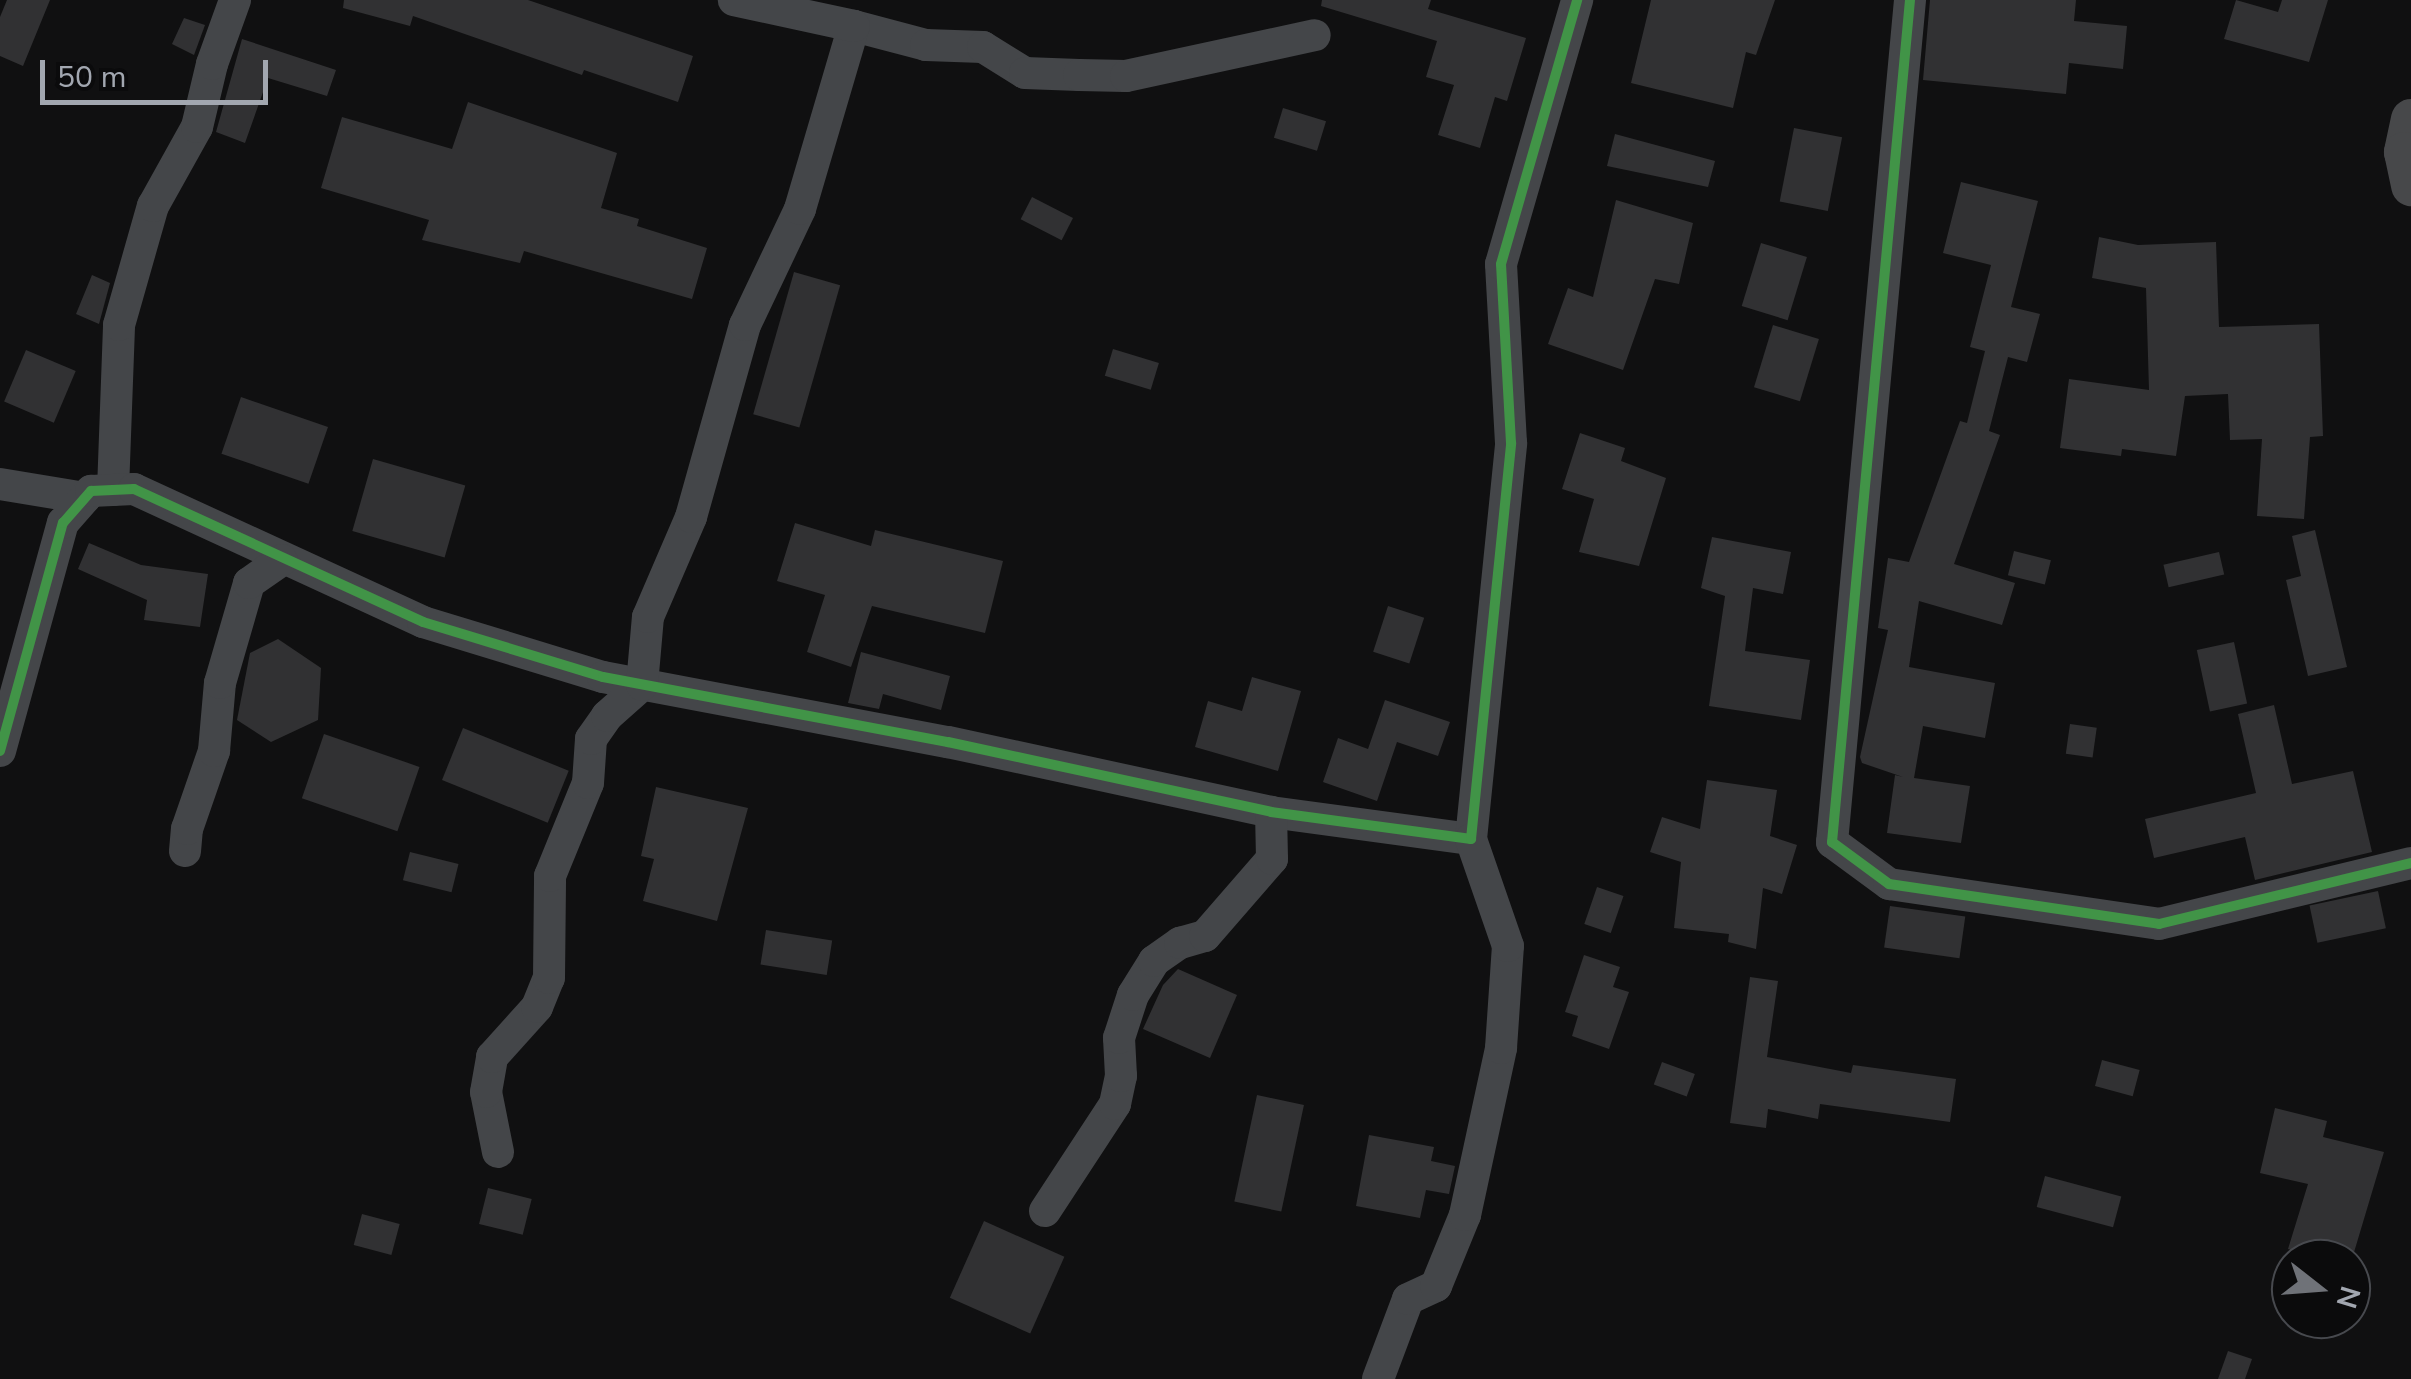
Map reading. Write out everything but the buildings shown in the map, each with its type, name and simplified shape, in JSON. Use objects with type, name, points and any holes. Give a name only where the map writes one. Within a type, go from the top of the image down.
[{"type":"main road","points":[[2411,120],[2404,152],[2411,185]]},
{"type":"street","points":[[0,751],[63,523],[99,494],[119,325],[153,206],[197,127],[212,64],[236,0]]},
{"type":"street","points":[[734,0],[926,46],[983,47],[1025,72],[1079,76],[1126,76],[1315,35]]},
{"type":"street","points":[[1378,1379],[1408,1300],[1436,1286],[1465,1215],[1501,1048],[1508,946],[1471,838],[1511,443],[1502,264],[1577,0]]},
{"type":"street","points":[[1910,0],[1832,842],[1889,884],[2159,924],[2411,863]]},
{"type":"street","points":[[498,1152],[486,1092],[492,1057],[536,1008],[549,978],[550,876],[588,784],[592,739],[607,716],[642,685],[648,617],[691,517],[745,325],[800,209],[854,26]]},
{"type":"street","points":[[0,484],[99,494],[134,489],[423,622],[642,685],[948,742],[1271,812],[1471,838]]},
{"type":"street","points":[[185,851],[187,829],[214,750],[220,683],[248,583],[282,560]]},
{"type":"street","points":[[1045,1211],[1115,1104],[1121,1076],[1119,1038],[1133,995],[1154,961],[1180,943],[1205,936],[1272,859],[1271,812]]},
{"type":"cycle path","points":[[0,751],[63,523],[91,491],[134,489],[423,622],[603,677],[948,742],[1271,812],[1471,839],[1511,443],[1501,264],[1577,0]]},
{"type":"cycle path","points":[[1910,0],[1832,842],[1889,884],[2159,924],[2411,863]]}]
